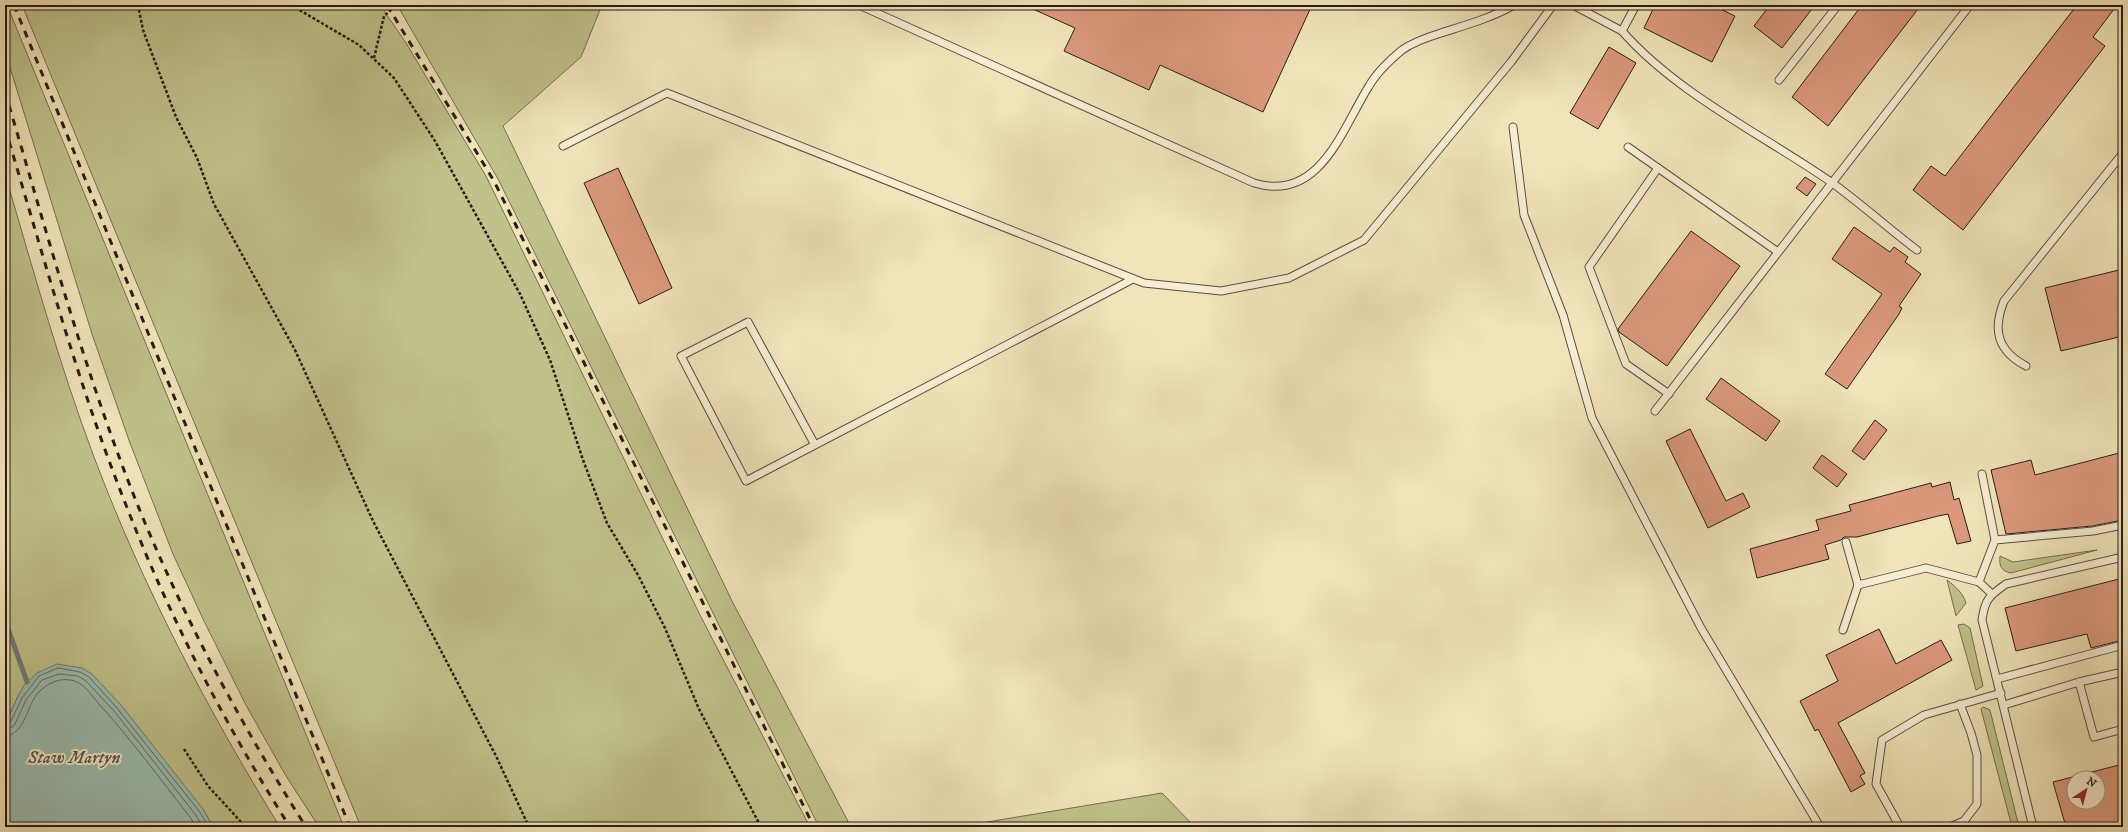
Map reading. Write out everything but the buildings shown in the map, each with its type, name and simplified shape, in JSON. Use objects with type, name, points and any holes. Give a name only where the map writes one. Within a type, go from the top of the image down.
[{"type":"lane","points":[[859,5],[1254,183],[1269,188],[1286,186],[1304,179],[1315,171],[1340,140],[1369,85],[1390,61],[1403,49],[1424,39],[1500,13],[1514,5]]},
{"type":"lane","points":[[563,146],[667,93],[1144,283],[1221,291],[1289,278],[1364,240],[1511,62],[1553,5]]},
{"type":"lane","points":[[1573,5],[1622,31],[1641,52],[1682,84],[1831,183],[1917,250]]},
{"type":"lane","points":[[1622,31],[1636,5]]},
{"type":"lane","points":[[1779,80],[1838,5]]},
{"type":"lane","points":[[1655,411],[1970,5]]},
{"type":"lane","points":[[1513,126],[1524,214],[1563,315],[1592,418],[1701,628],[1820,827]]},
{"type":"lane","points":[[1628,147],[1778,252]]},
{"type":"lane","points":[[2026,366],[2008,354],[2001,342],[1998,325],[1999,312],[2004,301],[2123,152]]},
{"type":"lane","points":[[1658,168],[1589,267],[1626,364],[1669,394]]},
{"type":"lane","points":[[815,445],[748,322],[681,356],[746,481],[815,445],[1133,279]]},
{"type":"lane","points":[[1979,582],[1995,540],[1982,474]]},
{"type":"lane","points":[[1995,540],[2093,531],[2123,525]]},
{"type":"lane","points":[[1843,630],[1858,585],[1846,542]]},
{"type":"lane","points":[[2033,827],[1982,620],[1985,603],[1992,594],[2006,584],[2123,557]]},
{"type":"lane","points":[[1858,585],[1926,568],[1979,582],[1992,594]]},
{"type":"lane","points":[[1998,680],[2123,645]]},
{"type":"lane","points":[[2004,705],[2079,682],[2123,672]]},
{"type":"lane","points":[[2079,682],[2094,736],[2123,729]]},
{"type":"lane","points":[[1900,827],[1876,784],[1882,740],[1924,715],[2001,693]]},
{"type":"lane","points":[[1950,827],[1964,821],[1977,804],[1977,755],[1971,733],[1960,704]]},
{"type":"path","points":[[138,5],[146,37],[176,116],[196,158],[214,204],[295,350],[373,521],[496,756],[529,827]]},
{"type":"path","points":[[291,5],[359,45],[374,58],[394,78],[435,141],[520,294],[550,360],[583,460],[607,523],[638,576],[665,628],[699,709],[761,827]]},
{"type":"path","points":[[374,58],[384,16],[396,5]]},
{"type":"path","points":[[184,749],[208,786],[242,823],[243,827]]},
{"type":"green space","points":[[5,5],[7,5],[344,827],[319,827],[286,776],[247,707],[204,621],[173,554],[130,443],[92,334],[5,51]]},
{"type":"green space","points":[[22,5],[380,5],[406,43],[486,176],[700,615],[810,827],[361,827]]},
{"type":"green space","points":[[405,5],[602,5],[581,57],[503,126],[733,603],[851,827],[819,827],[498,179],[400,10]]},
{"type":"green space","points":[[5,174],[69,387],[94,457],[133,553],[202,692],[253,783],[280,827],[213,827],[203,809],[18,696],[5,725]]},
{"type":"green space","points":[[2097,550],[2011,573],[2001,568],[2000,563],[2000,556],[2013,562]]},
{"type":"green space","points":[[1947,580],[1961,593],[1966,603],[1956,616]]},
{"type":"green space","points":[[1964,624],[1970,628],[1983,686],[1976,690],[1958,625]]},
{"type":"green space","points":[[1983,707],[1990,710],[2019,827],[2012,827],[1981,709]]},
{"type":"green space","points":[[1162,793],[1195,827],[957,827]]},
{"type":"water","name":"Staw Martyn","points":[[57,664],[82,668],[92,674],[121,705],[203,809],[213,827],[5,827],[5,725],[25,684],[37,673]]},
{"type":"waterway","points":[[5,620],[27,682]]},
{"type":"railway","points":[[14,5],[350,827]]},
{"type":"railway","points":[[387,5],[494,181],[814,827]]},
{"type":"railway","points":[[5,92],[50,247],[82,349],[136,501],[173,585],[214,668],[258,748],[306,827]]},
{"type":"railway","points":[[5,128],[76,365],[108,459],[143,547],[161,589],[200,670],[243,750],[290,827]]}]
